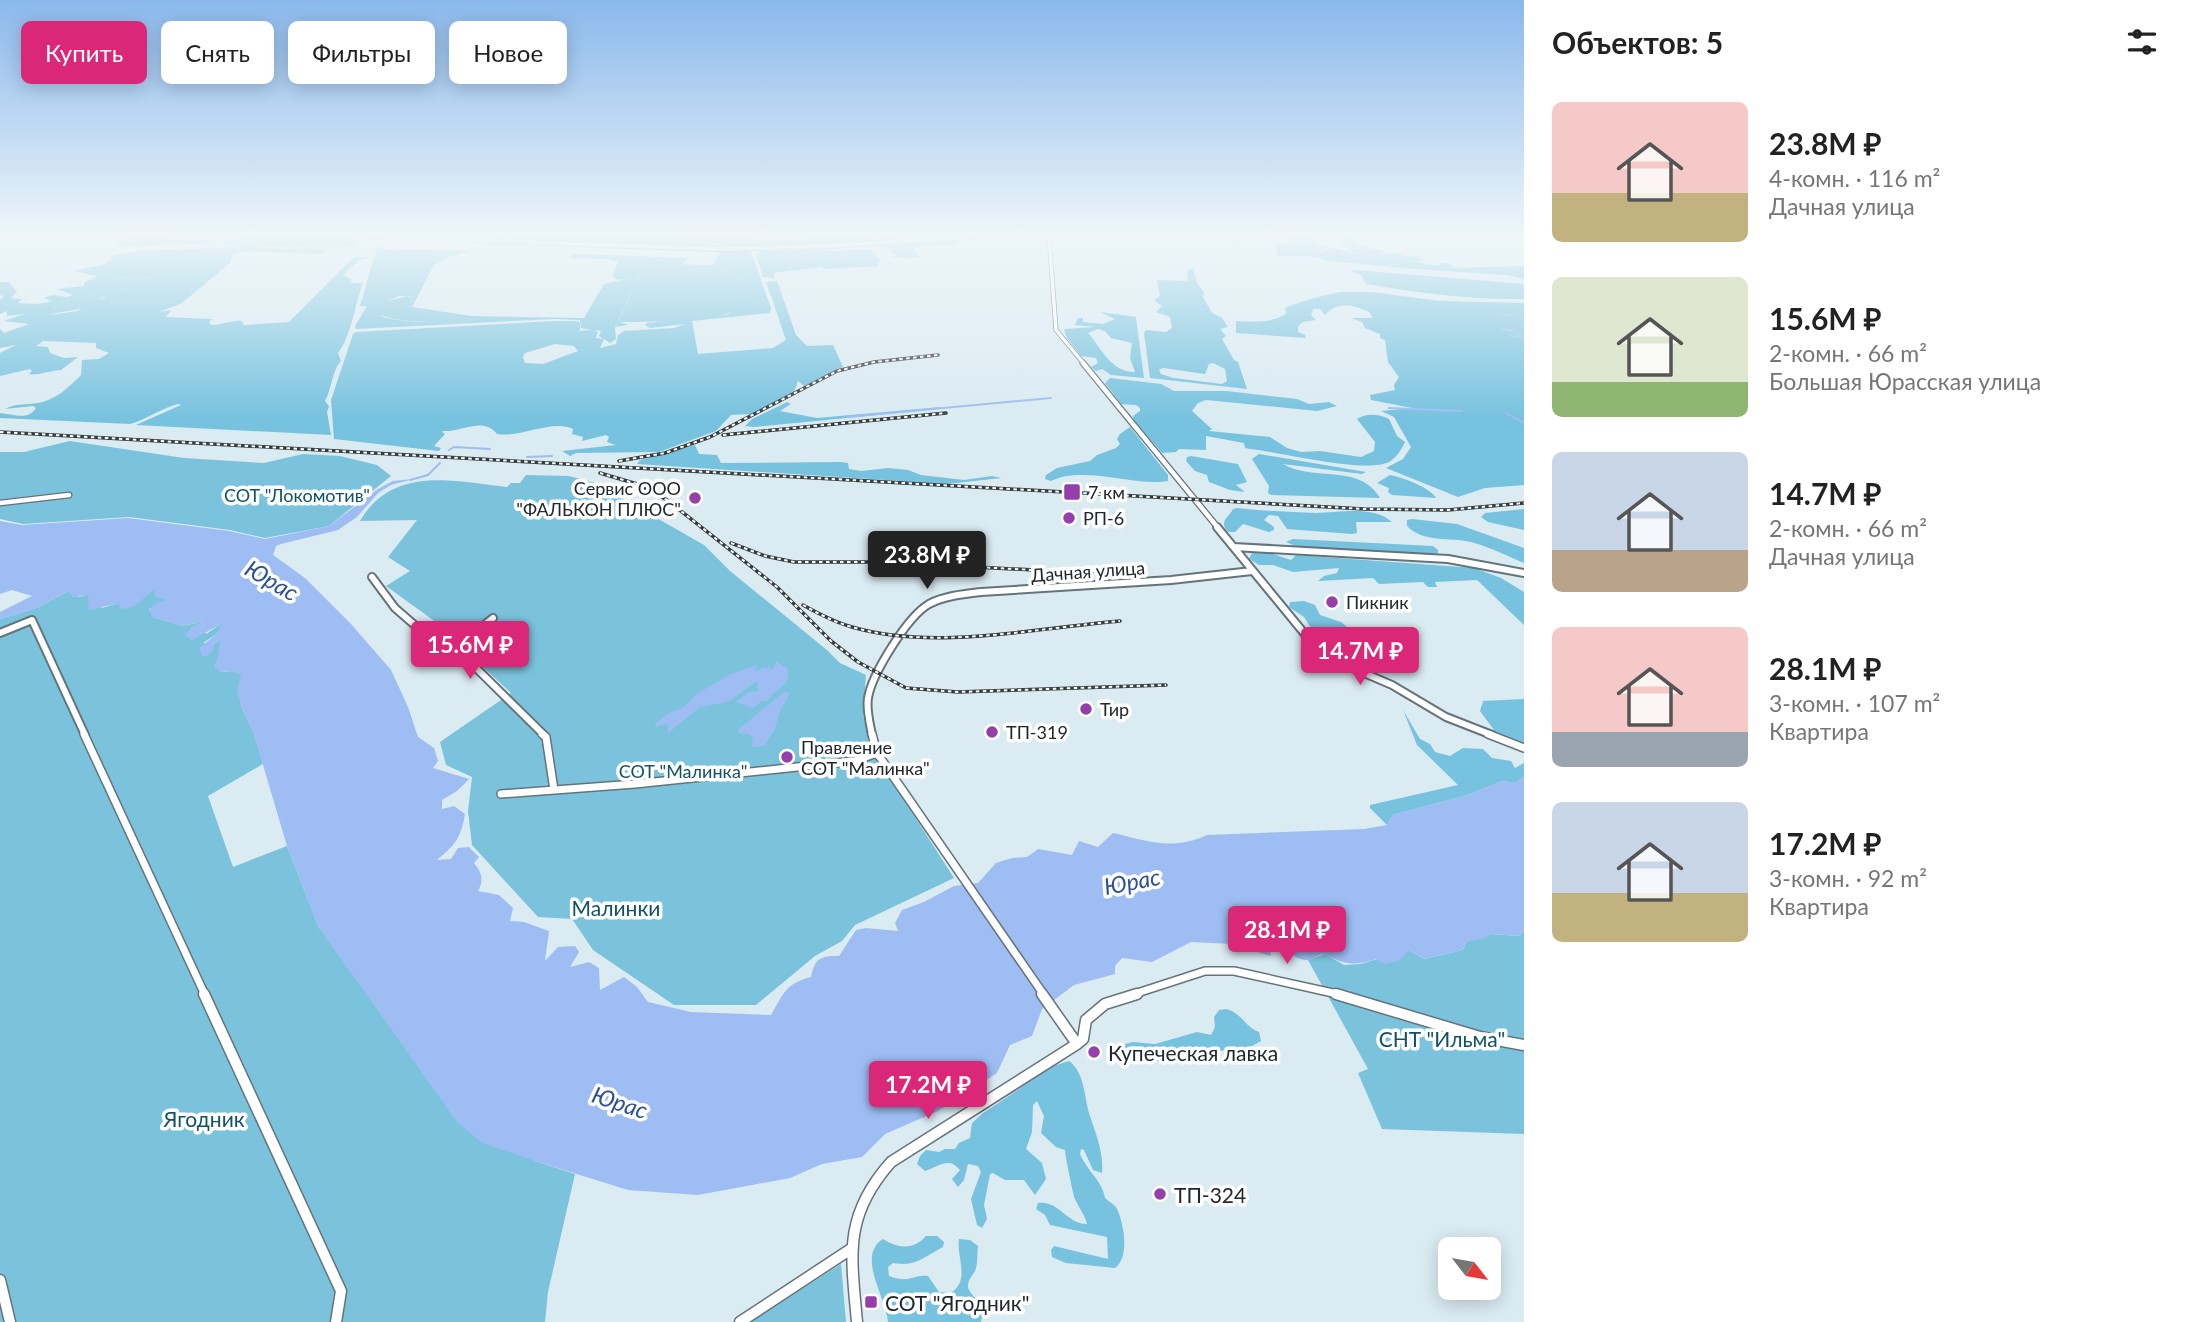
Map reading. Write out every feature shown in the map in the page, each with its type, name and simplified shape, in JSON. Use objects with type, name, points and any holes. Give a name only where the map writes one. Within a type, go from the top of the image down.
[{"type":"street","points":[[1053,296],[1056,330],[1322,655],[1392,685],[1446,717],[1524,748]]},
{"type":"street","points":[[0,503],[69,495]]},
{"type":"street","points":[[1234,547],[1447,559],[1524,573]]},
{"type":"street","name":"Дачная улица","points":[[1077,1044],[877,753],[867,698],[873,681],[916,615],[928,604],[1002,591],[1252,571]]},
{"type":"street","points":[[372,577],[395,608],[433,641],[466,658],[546,737],[554,790]]},
{"type":"street","points":[[452,650],[493,618]]},
{"type":"street","points":[[0,634],[32,620],[341,1291],[337,1322]]},
{"type":"street","points":[[501,794],[854,761],[877,753]]},
{"type":"street","points":[[857,1322],[851,1249],[855,1216],[874,1178],[891,1162],[1077,1044],[1083,1039],[1086,1020],[1105,1004],[1205,971],[1234,971],[1314,987],[1480,1037],[1524,1045]]},
{"type":"street","points":[[740,1322],[851,1249]]},
{"type":"street","points":[[0,1280],[10,1322]]},
{"type":"green space","points":[[84,296],[105,296],[81,303],[78,306],[80,309],[50,314],[69,303],[51,308],[50,305]]},
{"type":"green space","points":[[407,296],[415,299],[411,302],[411,309],[474,320],[426,322],[399,320],[381,315],[388,301]]},
{"type":"green space","points":[[630,296],[748,296],[735,309],[720,316],[675,321],[618,322]]},
{"type":"green space","points":[[1482,313],[1524,318],[1524,339],[1502,333]]},
{"type":"green space","name":"СОТ \"Локомотив\"","points":[[70,441],[184,458],[264,463],[303,454],[340,456],[377,465],[391,476],[329,526],[265,538],[230,530],[129,517],[23,524],[0,519],[0,452],[24,452]]},
{"type":"green space","name":"СОТ \"Малинка\"","points":[[526,475],[569,476],[626,491],[620,497],[704,545],[730,571],[840,663],[866,675],[863,716],[871,748],[954,878],[855,925],[842,941],[815,956],[756,1005],[674,1005],[593,950],[572,919],[538,917],[472,845],[468,811],[472,777],[446,765],[440,742],[511,693],[472,657],[455,647],[462,641],[386,586],[410,571],[388,557],[417,520],[360,521],[374,503],[389,491],[407,484],[446,480],[507,487],[511,483],[520,483]]},
{"type":"green space","name":"Ягодник","points":[[154,589],[168,600],[149,609],[153,617],[183,626],[204,621],[206,634],[222,623],[218,633],[203,643],[214,644],[220,640],[221,672],[241,674],[241,706],[253,731],[263,764],[208,796],[233,867],[287,846],[319,928],[535,1161],[575,1174],[548,1292],[545,1322],[0,1322],[0,619],[36,608],[69,591],[79,597],[89,594],[102,608],[145,595]]},
{"type":"green space","name":"СНТ \"Ильма\"","points":[[1524,932],[1524,1134],[1382,1129],[1358,1073],[1368,1069],[1308,960],[1325,954],[1344,965],[1360,964],[1409,950],[1424,959],[1463,950],[1466,942],[1492,934],[1519,936]]},
{"type":"green space","points":[[841,1264],[846,1322],[750,1322]]},
{"type":"shaded area","points":[[3,296],[13,296],[11,298],[22,299],[18,303],[31,304],[52,301],[44,298],[51,296],[85,296],[50,305],[53,308],[69,302],[62,310],[50,315],[77,311],[81,309],[78,306],[81,302],[106,296],[191,296],[182,303],[159,312],[171,310],[166,317],[212,319],[209,322],[212,325],[242,321],[244,325],[289,322],[315,296],[359,296],[350,329],[338,353],[341,361],[325,401],[329,406],[327,412],[331,435],[136,425],[181,405],[178,404],[130,424],[0,418],[0,413],[20,416],[33,412],[36,408],[33,406],[5,409],[34,404],[56,396],[81,375],[82,360],[99,359],[109,353],[96,348],[96,343],[43,341],[36,346],[48,347],[50,353],[64,358],[78,357],[61,370],[29,374],[32,371],[30,369],[0,376],[0,353],[16,345],[0,348],[0,329],[4,333],[29,324],[4,321],[24,314],[7,316],[7,311],[0,314]]},
{"type":"shaded area","points":[[363,296],[418,296],[412,307],[471,316],[584,318],[597,296],[629,296],[618,321],[628,325],[615,327],[616,339],[610,343],[604,339],[600,348],[616,344],[618,335],[624,331],[674,328],[684,324],[650,328],[645,325],[647,323],[727,315],[747,296],[767,296],[770,313],[692,321],[698,354],[773,348],[786,340],[771,296],[782,296],[796,335],[807,346],[833,345],[843,367],[804,386],[798,381],[793,394],[751,414],[731,415],[716,431],[659,452],[576,453],[570,456],[562,451],[616,445],[607,442],[609,437],[606,435],[582,441],[583,437],[572,434],[573,429],[555,426],[507,435],[497,434],[479,425],[443,431],[445,434],[434,446],[441,448],[439,451],[334,439],[331,400],[353,334],[356,332],[554,321],[577,321],[580,323],[580,331],[592,330],[581,328],[580,320],[555,319],[356,329],[355,326],[367,306],[360,306]],"holes":[[[399,296],[415,299],[409,305],[411,309],[473,320],[426,322],[381,316],[388,301]],[[555,344],[574,346],[578,351],[543,364],[525,363],[523,357],[525,353]]]},
{"type":"shaded area","points":[[1160,296],[1203,296],[1212,313],[1222,318],[1228,327],[1220,329],[1226,336],[1222,339],[1234,360],[1238,362],[1247,389],[1150,378],[1144,333],[1146,330],[1166,332],[1172,328],[1170,317],[1156,312],[1162,306],[1154,300]],"holes":[[[1213,363],[1225,369],[1227,381],[1222,384],[1174,378],[1161,374],[1159,370],[1163,368],[1205,374],[1209,364]]]},
{"type":"shaded area","points":[[1400,296],[1440,301],[1524,303],[1524,318],[1483,313],[1491,317],[1504,332],[1524,339],[1524,485],[1485,488],[1458,497],[1386,468],[1403,459],[1411,447],[1394,417],[1381,411],[1412,408],[1371,400],[1370,395],[1395,390],[1394,385],[1399,377],[1388,362],[1385,340],[1380,338],[1380,334],[1365,328],[1362,322],[1351,318],[1373,318],[1369,312],[1345,305],[1325,315],[1320,309],[1313,309],[1311,315],[1316,320],[1303,322],[1298,326],[1298,332],[1306,338],[1236,333],[1236,321],[1274,319],[1286,314],[1285,308],[1313,298]]},
{"type":"shaded area","points":[[1454,296],[1524,296],[1524,299]]},
{"type":"shaded area","points":[[1100,312],[1136,317],[1144,378],[1111,375],[1102,369],[1096,371],[1091,367],[1098,363],[1096,358],[1081,356],[1067,338],[1064,329],[1096,327],[1075,325],[1078,318],[1083,318],[1083,322],[1103,324],[1115,319]],"holes":[[[1098,329],[1105,331],[1111,338],[1132,343],[1130,358],[1135,372],[1126,371],[1113,364],[1088,333]]]},
{"type":"shaded area","points":[[1110,378],[1161,384],[1174,391],[1227,391],[1297,399],[1309,404],[1329,402],[1337,406],[1317,411],[1206,400],[1198,403],[1192,411],[1212,429],[1209,431],[1270,437],[1287,448],[1301,452],[1320,451],[1361,457],[1374,451],[1375,442],[1357,419],[1368,415],[1389,419],[1397,436],[1405,442],[1392,460],[1377,465],[1342,464],[1250,449],[1245,448],[1244,443],[1206,436],[1206,450],[1179,449],[1176,452],[1162,453],[1134,421],[1133,416],[1140,408],[1136,405],[1121,404],[1105,383]]},
{"type":"shaded area","points":[[787,402],[791,404],[780,411],[817,418],[941,407],[745,426],[752,419]]},
{"type":"shaded area","points":[[1130,427],[1168,475],[1168,481],[1078,475],[1051,481],[1045,479],[1046,475],[1057,468],[1090,461],[1097,455],[1116,448],[1120,444],[1117,439],[1120,434]]},
{"type":"shaded area","points":[[695,445],[699,454],[717,455],[721,463],[841,462],[848,463],[849,469],[861,471],[888,468],[964,480],[992,476],[1001,478],[947,484],[637,464],[640,460]]},
{"type":"shaded area","points":[[1259,454],[1366,472],[1362,474],[1283,464],[1308,472],[1361,480],[1380,498],[1271,495],[1268,493],[1269,486],[1252,459]]},
{"type":"shaded area","points":[[1187,457],[1238,464],[1247,482],[1236,485],[1245,492],[1209,482],[1207,475],[1195,471],[1186,461]]},
{"type":"shaded area","points":[[1390,475],[1422,487],[1436,498],[1392,495],[1388,492],[1389,488],[1377,483]]},
{"type":"shaded area","points":[[1233,509],[1316,513],[1366,512],[1375,513],[1392,522],[1356,522],[1357,533],[1352,534],[1287,529],[1278,516],[1269,515],[1264,520],[1274,527],[1274,530],[1269,532],[1243,524],[1235,532],[1228,532],[1224,522]]},
{"type":"shaded area","points":[[1524,509],[1524,530],[1488,522],[1481,517],[1485,513]]},
{"type":"shaded area","points":[[1407,520],[1457,524],[1524,548],[1524,563],[1471,542],[1421,535],[1407,526]]},
{"type":"shaded area","points":[[1293,539],[1433,546],[1438,553],[1298,547],[1286,542]]},
{"type":"shaded area","points":[[1267,552],[1291,560],[1296,555],[1474,568],[1501,578],[1524,592],[1524,625],[1477,580],[1435,582],[1437,587],[1428,587],[1423,582],[1379,584],[1373,578],[1318,581],[1324,576],[1337,573],[1339,568],[1293,572],[1273,565],[1259,565],[1249,559],[1252,553]]},
{"type":"shaded area","points":[[1304,601],[1315,605],[1320,615],[1341,622],[1360,638],[1373,654],[1344,656],[1336,651],[1338,644],[1325,642],[1317,637],[1304,617],[1289,607],[1290,602]]},
{"type":"shaded area","points":[[1524,699],[1524,744],[1497,734],[1480,711],[1483,701]]},
{"type":"shaded area","points":[[1403,710],[1420,739],[1430,744],[1435,752],[1450,756],[1463,748],[1483,749],[1492,758],[1511,761],[1515,768],[1524,763],[1524,776],[1516,783],[1502,781],[1468,795],[1393,815],[1387,825],[1370,805],[1458,785],[1417,745]]},
{"type":"shaded area","points":[[1226,1009],[1259,1032],[1261,1041],[1243,1051],[1227,1049],[1203,1057],[1137,1063],[1124,1062],[1113,1053],[1113,1047],[1133,1042],[1155,1044],[1197,1032],[1211,1035],[1215,1027],[1214,1017],[1219,1010]]},
{"type":"shaded area","points":[[1069,1061],[1078,1072],[1083,1085],[1100,1150],[1102,1173],[1093,1170],[1084,1150],[1081,1149],[1080,1154],[1101,1186],[1105,1198],[1116,1207],[1122,1223],[1123,1256],[1115,1268],[1066,1263],[1052,1257],[1051,1250],[1054,1246],[1108,1259],[1107,1237],[1050,1225],[1045,1215],[1036,1209],[1038,1203],[1052,1205],[1074,1221],[1087,1224],[1074,1196],[1065,1150],[1056,1147],[1041,1133],[1044,1116],[1037,1101],[1033,1105],[1032,1132],[1026,1149],[1042,1163],[1046,1179],[1035,1195],[1024,1180],[1005,1180],[990,1174],[984,1205],[987,1219],[982,1228],[977,1225],[971,1199],[981,1172],[978,1166],[968,1164],[964,1180],[958,1187],[952,1179],[960,1170],[956,1166],[947,1163],[925,1171],[917,1164],[926,1150],[939,1152],[955,1149],[959,1143],[970,1138],[972,1123],[982,1114],[1053,1066]]},
{"type":"shaded area","points":[[926,1236],[937,1236],[944,1242],[943,1247],[908,1264],[893,1263],[888,1267],[889,1276],[907,1279],[928,1276],[939,1292],[951,1293],[962,1275],[959,1239],[970,1240],[978,1246],[976,1268],[968,1288],[981,1307],[981,1322],[888,1322],[872,1266],[875,1246],[883,1239],[894,1245],[911,1246]]},
{"type":"water","name":"Юрас","points":[[413,479],[391,485],[378,493],[357,517],[338,530],[281,544],[276,546],[273,555],[305,578],[351,624],[391,670],[418,737],[434,748],[438,761],[433,768],[469,779],[457,791],[442,800],[442,809],[454,806],[465,814],[456,840],[437,860],[451,859],[458,848],[469,847],[479,857],[474,863],[481,877],[478,891],[499,895],[513,908],[510,921],[524,922],[549,931],[545,961],[558,947],[575,946],[579,952],[570,967],[589,962],[599,968],[600,990],[624,977],[637,987],[648,1002],[691,1012],[771,1015],[790,986],[811,977],[819,959],[839,956],[856,930],[866,928],[898,931],[895,923],[902,910],[954,886],[978,883],[996,863],[1027,857],[1038,849],[1072,855],[1079,841],[1098,847],[1113,833],[1171,844],[1207,835],[1364,829],[1387,825],[1393,815],[1468,795],[1502,781],[1516,783],[1524,776],[1524,932],[1520,936],[1492,934],[1466,942],[1463,950],[1424,959],[1409,950],[1400,960],[1385,964],[1376,959],[1350,963],[1325,954],[1303,960],[1289,951],[1279,934],[1270,930],[1268,940],[1271,956],[1260,953],[1253,945],[1191,942],[1152,962],[1122,958],[1115,966],[1115,974],[1074,985],[1042,1009],[1032,1036],[1010,1045],[997,1073],[938,1111],[885,1134],[862,1157],[822,1164],[790,1178],[698,1195],[628,1190],[482,1143],[457,1122],[319,928],[287,846],[253,731],[241,706],[237,691],[241,675],[232,671],[220,672],[214,666],[220,640],[214,644],[213,650],[207,656],[202,656],[199,648],[218,633],[221,624],[192,640],[185,635],[203,621],[183,626],[153,617],[149,610],[156,603],[167,600],[156,597],[154,590],[133,607],[120,609],[119,603],[89,610],[88,595],[73,597],[69,591],[36,608],[0,619],[0,612],[32,596],[12,590],[0,594],[0,521],[22,525],[128,518],[229,531],[265,539],[329,526],[378,489],[393,481]]},
{"type":"water","points":[[776,661],[787,667],[788,678],[768,701],[762,701],[753,708],[736,702],[748,692],[758,691],[757,681],[728,702],[700,707],[668,733],[667,723],[656,727],[655,724],[667,714],[684,707],[695,695],[729,675],[757,665],[754,670],[759,671],[764,667],[767,669],[769,665],[770,669],[774,668]]},
{"type":"water","points":[[785,691],[790,693],[780,711],[775,729],[764,746],[752,747],[753,738],[749,734],[738,733],[739,729]]},
{"type":"waterway","points":[[1502,329],[1516,331],[1524,341]]},
{"type":"waterway","points":[[847,417],[1051,398]]},
{"type":"waterway","points":[[1389,408],[1462,411]]},
{"type":"waterway","points":[[1506,413],[1524,423]]},
{"type":"waterway","points":[[449,450],[454,447],[490,449]]},
{"type":"waterway","points":[[527,457],[552,456]]},
{"type":"waterway","points":[[410,480],[428,475],[440,463]]},
{"type":"railway","points":[[619,461],[665,453],[710,437],[837,371],[874,362],[938,355]]},
{"type":"railway","points":[[723,435],[946,413]]},
{"type":"railway","points":[[0,432],[1364,509],[1448,510],[1524,503]]},
{"type":"railway","points":[[600,473],[637,484],[667,500],[777,587],[831,641],[858,662],[906,688],[958,692],[1166,685]]},
{"type":"railway","points":[[731,543],[765,556],[794,562],[879,562],[1092,573]]},
{"type":"railway","points":[[803,605],[852,627],[917,637],[985,636],[1120,621]]},
{"type":"place","name":"7 км","points":[[1072,492]]},
{"type":"place","name":"Сервис ООО \"ФАЛЬКОН ПЛЮС\"","points":[[695,498]]},
{"type":"place","name":"РП-6","points":[[1069,518]]},
{"type":"place","name":"Пикник","points":[[1332,602]]},
{"type":"place","name":"Тир","points":[[1086,709]]},
{"type":"place","name":"ТП-319","points":[[992,732]]},
{"type":"place","name":"Правление СОТ \"Малинка\"","points":[[787,757]]},
{"type":"place","name":"Купеческая лавка","points":[[1094,1052]]},
{"type":"place","name":"ТП-324","points":[[1160,1194]]},
{"type":"place","name":"СОТ \"Ягодник\"","points":[[871,1302]]},
{"type":"park label","name":"Малинки","points":[[616,907]]}]
